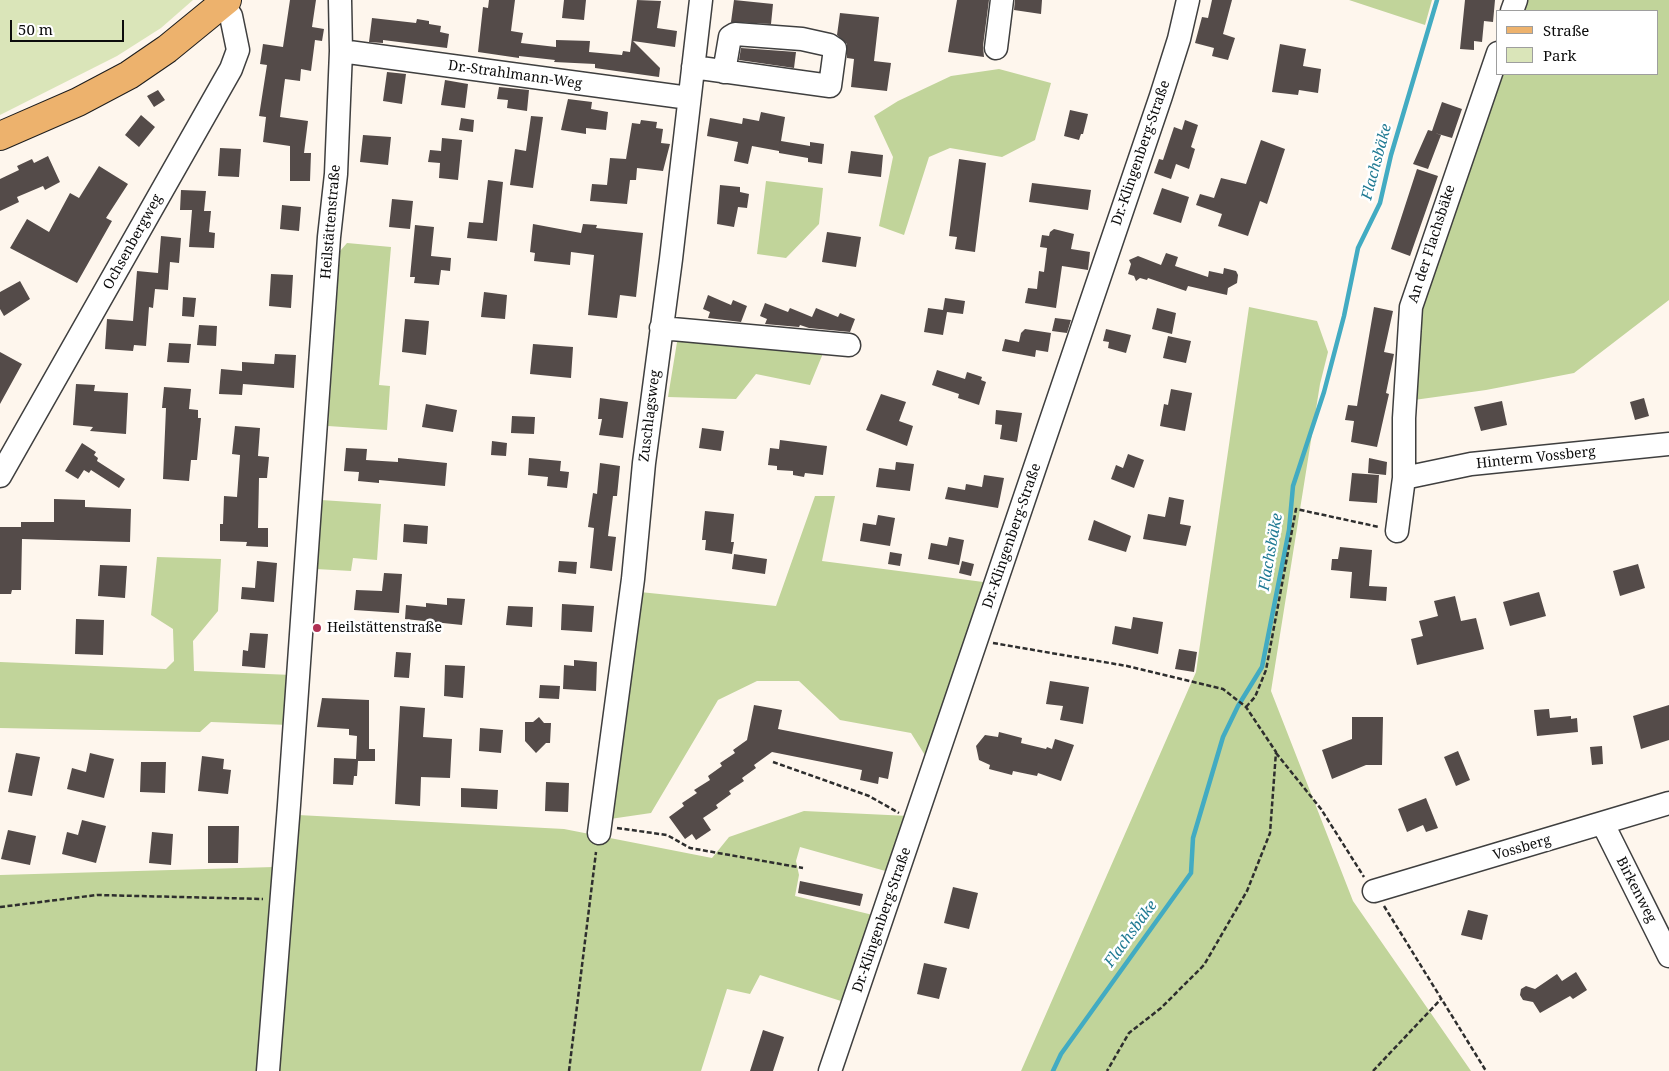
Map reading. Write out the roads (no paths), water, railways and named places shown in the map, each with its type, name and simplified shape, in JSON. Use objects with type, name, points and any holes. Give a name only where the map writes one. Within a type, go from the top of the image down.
[{"type":"main road","points":[[0,136],[78,102],[129,75],[167,49],[225,2]]},
{"type":"street","name":"Heilstättenstraße","points":[[268,1071],[329,237],[336,174],[341,51],[340,0]]},
{"type":"street","name":"Zuschlagsweg","points":[[599,829],[633,578],[644,463],[671,260],[701,0]]},
{"type":"street","points":[[996,48],[1002,0]]},
{"type":"street","name":"Dr.-Klingenberg-Straße","points":[[830,1071],[1161,96],[1179,39],[1188,0]]},
{"type":"street","name":"Ochsenbergweg","points":[[0,476],[231,69],[238,50],[231,16],[225,2]]},
{"type":"street","points":[[693,68],[830,86],[835,49],[829,45],[802,39],[735,34],[730,37],[724,72]]},
{"type":"street","name":"Dr.-Strahlmann-Weg","points":[[341,51],[689,98]]},
{"type":"street","name":"An der Flachsbäke","points":[[1397,531],[1404,478],[1405,409],[1411,307],[1496,59]]},
{"type":"street","points":[[661,328],[850,345]]},
{"type":"street","name":"Hinterm Vossberg","points":[[1404,478],[1471,464],[1669,444]]},
{"type":"street","name":"Vossberg","points":[[1374,891],[1669,803]]},
{"type":"street","name":"Birkenweg","points":[[1602,824],[1669,956]]},
{"type":"waterway","name":"Flachsbäke","points":[[1053,1071],[1061,1054],[1191,873],[1193,838],[1223,737],[1238,706],[1262,667],[1289,530],[1293,486],[1324,392],[1344,316],[1358,248],[1380,203],[1391,155],[1437,0]]},
{"type":"place","name":"Heilstättenstraße","points":[[317,628]]}]
